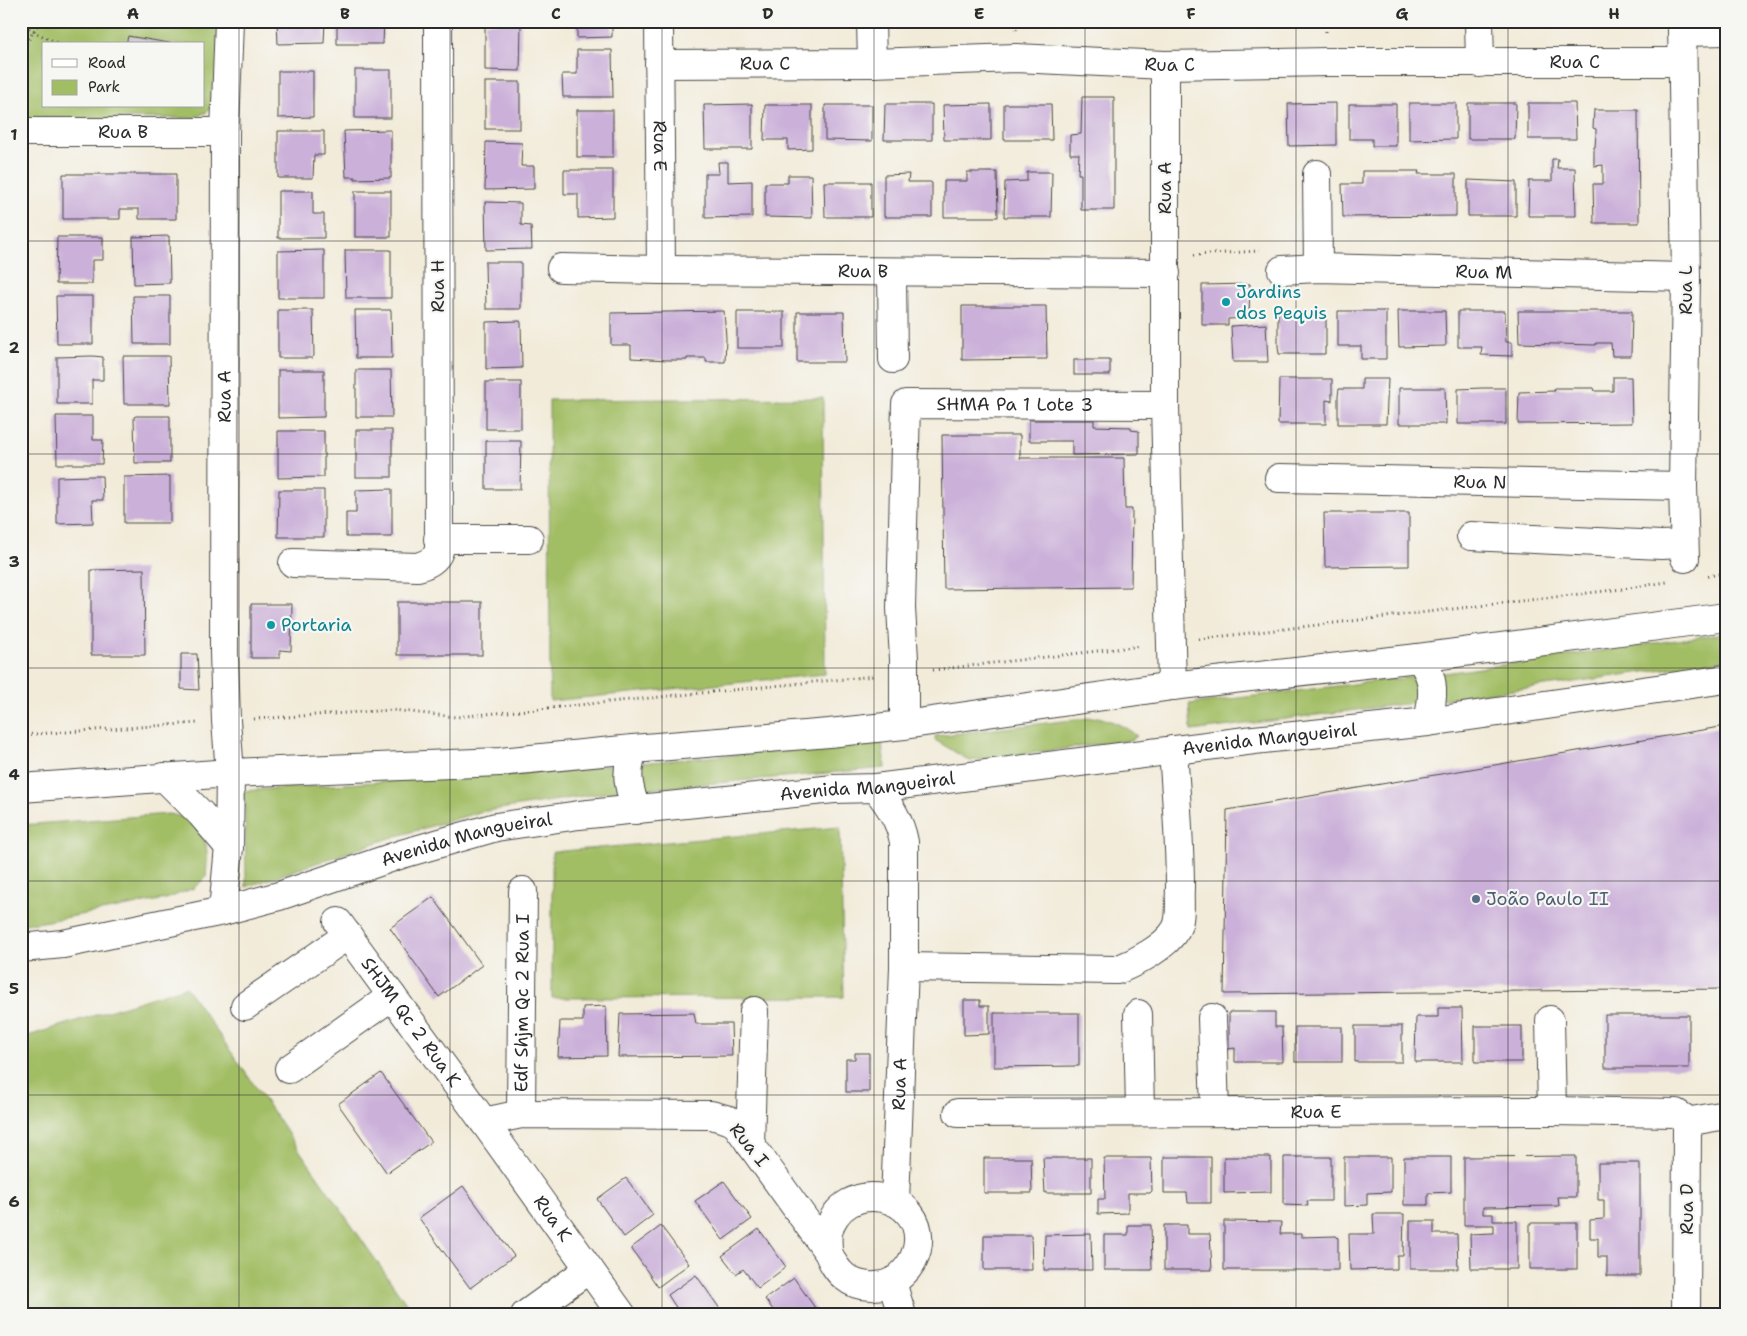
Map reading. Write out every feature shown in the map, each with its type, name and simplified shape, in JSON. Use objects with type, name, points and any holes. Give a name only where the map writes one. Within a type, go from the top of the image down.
[{"type":"street","name":"Rua A","points":[[223,911],[229,847],[230,773],[224,652],[226,132],[229,21]]},
{"type":"street","name":"Rua H","points":[[438,21],[438,545]]},
{"type":"street","name":"Rua E","points":[[659,21],[661,270]]},
{"type":"street","points":[[871,21],[872,63]]},
{"type":"street","points":[[1479,21],[1480,63]]},
{"type":"street","points":[[1682,26],[1726,31]]},
{"type":"street","name":"Rua L","points":[[1471,536],[1661,544],[1684,551],[1686,277],[1682,26]]},
{"type":"street","name":"Rua C","points":[[659,64],[872,63],[1016,58],[1165,65],[1327,62],[1682,62]]},
{"type":"street","name":"Rua A","points":[[1165,65],[1166,265],[1163,312],[1165,406]]},
{"type":"street","name":"Rua B","points":[[21,132],[226,132]]},
{"type":"street","points":[[1317,174],[1318,268]]},
{"type":"street","name":"Rua B","points":[[561,268],[892,272],[1166,265]]},
{"type":"street","name":"Rua M","points":[[1282,270],[1318,268],[1686,277]]},
{"type":"street","points":[[892,272],[893,359]]},
{"type":"street","name":"SHMA Pa 1 Lote 3","points":[[904,725],[904,659],[901,608],[906,404],[1165,406]]},
{"type":"street","points":[[1165,406],[1172,686]]},
{"type":"street","name":"Rua N","points":[[1279,478],[1683,486]]},
{"type":"street","points":[[293,563],[418,567],[437,556],[438,545],[529,539]]},
{"type":"street","points":[[21,788],[230,773],[500,762],[819,734],[904,725],[1172,686],[1418,658],[1726,617]]},
{"type":"street","points":[[1418,658],[1426,665],[1432,683],[1433,695],[1428,722]]},
{"type":"street","name":"Avenida Mangueiral","points":[[21,948],[63,944],[223,911],[280,896],[402,854],[496,827],[579,815],[834,789],[876,788],[1254,740],[1428,722],[1726,679]]},
{"type":"street","points":[[634,749],[627,773],[636,810]]},
{"type":"street","points":[[904,967],[1117,970],[1150,954],[1176,929],[1179,915],[1180,849],[1174,750]]},
{"type":"street","points":[[164,777],[202,814],[229,847]]},
{"type":"street","name":"Rua A","points":[[876,788],[897,818],[904,842],[904,967],[895,1202]]},
{"type":"street","name":"Edf Shjm Qc 2 Rua I","points":[[521,1114],[523,891]]},
{"type":"street","name":"SHJM Qc 2 Rua K","points":[[245,1006],[343,929],[484,1122]]},
{"type":"street","points":[[288,1069],[392,996]]},
{"type":"street","points":[[750,1144],[754,1011]]},
{"type":"street","points":[[1138,1014],[1140,1112]]},
{"type":"street","points":[[1212,1018],[1215,1112]]},
{"type":"street","points":[[1550,1020],[1552,1111]]},
{"type":"street","name":"Rua E","points":[[958,1113],[1552,1111],[1679,1117],[1726,1115]]},
{"type":"street","name":"Rua I","points":[[484,1122],[521,1114],[711,1115],[729,1120],[736,1124],[828,1252],[835,1266],[846,1278],[860,1285],[876,1286],[892,1282]]},
{"type":"street","name":"Rua D","points":[[1679,1117],[1687,1126],[1686,1315]]},
{"type":"street","name":"Rua K","points":[[484,1122],[622,1315]]},
{"type":"street","points":[[828,1252],[828,1233],[835,1216],[848,1202],[866,1196],[881,1196],[895,1202],[908,1212],[916,1226],[918,1242],[915,1258],[906,1272],[892,1282],[902,1315]]},
{"type":"street","points":[[525,1315],[589,1269]]},
{"type":"path","points":[[21,52],[40,21]]},
{"type":"path","points":[[21,22],[34,32],[56,42]]},
{"type":"path","points":[[1166,265],[1258,250],[1282,270]]},
{"type":"green space","points":[[21,21],[218,21],[218,100],[207,112],[193,118],[21,119]]},
{"type":"green space","points":[[823,398],[825,674],[550,701],[549,400]]},
{"type":"green space","points":[[1726,633],[1726,660],[1560,684],[1191,731],[1189,704],[1452,672]]},
{"type":"green space","points":[[1098,717],[1119,724],[1137,736],[1132,740],[970,761],[935,740],[935,736]]},
{"type":"green space","points":[[882,742],[885,768],[603,793],[480,812],[390,838],[246,887],[245,802],[242,791],[570,769]]},
{"type":"green space","points":[[169,814],[192,822],[203,835],[207,854],[206,877],[194,888],[166,899],[37,923],[21,924],[21,825]]},
{"type":"green space","points":[[840,827],[844,997],[552,998],[552,852]]},
{"type":"green space","points":[[186,987],[414,1315],[21,1315],[21,1036],[31,1035]]},
{"type":"building","points":[[277,21],[325,21],[324,43],[278,44]]},
{"type":"building","points":[[337,21],[384,21],[383,44],[337,44]]},
{"type":"building","points":[[577,21],[612,21],[612,37],[577,38]]},
{"type":"building","points":[[485,23],[521,23],[520,71],[485,70]]},
{"type":"building","points":[[128,36],[163,42],[126,42]]},
{"type":"building","points":[[577,50],[612,50],[613,97],[563,97],[562,74],[577,74]]},
{"type":"building","points":[[355,70],[391,70],[391,118],[355,118]]},
{"type":"building","points":[[278,71],[313,71],[313,117],[278,118]]},
{"type":"building","points":[[485,82],[520,82],[520,129],[485,129]]},
{"type":"building","points":[[1082,97],[1114,97],[1114,210],[1081,210],[1081,174],[1078,174],[1079,154],[1070,154],[1070,135],[1081,134]]},
{"type":"building","points":[[1336,103],[1336,145],[1289,146],[1288,104]]},
{"type":"building","points":[[1409,103],[1456,103],[1456,139],[1409,140]]},
{"type":"building","points":[[1468,103],[1516,103],[1515,139],[1468,139]]},
{"type":"building","points":[[1528,103],[1575,103],[1576,139],[1528,139]]},
{"type":"building","points":[[752,104],[752,149],[705,149],[704,105]]},
{"type":"building","points":[[885,104],[932,104],[932,140],[884,140]]},
{"type":"building","points":[[991,104],[991,140],[944,140],[943,105]]},
{"type":"building","points":[[1004,104],[1051,104],[1052,140],[1004,140]]},
{"type":"building","points":[[1349,104],[1396,104],[1396,146],[1372,146],[1372,139],[1349,139]]},
{"type":"building","points":[[765,105],[812,105],[812,149],[788,150],[788,140],[764,140]]},
{"type":"building","points":[[825,105],[872,105],[872,141],[825,140]]},
{"type":"building","points":[[577,110],[613,110],[613,157],[577,157]]},
{"type":"building","points":[[1594,110],[1638,110],[1639,223],[1594,223],[1593,184],[1603,184],[1603,165],[1594,166],[1596,129],[1593,128]]},
{"type":"building","points":[[391,130],[391,178],[355,179],[355,177],[346,177],[344,131]]},
{"type":"building","points":[[278,131],[324,131],[324,155],[314,155],[313,178],[278,178]]},
{"type":"building","points":[[486,142],[522,143],[521,166],[534,166],[534,189],[485,190]]},
{"type":"building","points":[[1552,159],[1558,159],[1557,168],[1575,168],[1576,216],[1528,216],[1529,181],[1552,181]]},
{"type":"building","points":[[718,162],[728,162],[728,182],[752,181],[752,217],[705,218],[705,174],[719,174]]},
{"type":"building","points":[[564,170],[613,170],[613,217],[578,218],[578,194],[564,194]]},
{"type":"building","points":[[1362,171],[1419,171],[1418,174],[1456,174],[1456,216],[1343,217],[1342,184],[1362,184]]},
{"type":"building","points":[[967,172],[997,172],[998,217],[944,217],[944,181],[967,181]]},
{"type":"building","points":[[1027,172],[1052,172],[1051,217],[1004,217],[1005,182],[1027,181]]},
{"type":"building","points":[[63,174],[176,174],[176,219],[139,219],[139,209],[120,209],[120,219],[63,219]]},
{"type":"building","points":[[909,174],[908,182],[932,183],[932,217],[884,217],[884,175]]},
{"type":"building","points":[[788,175],[811,175],[812,218],[765,217],[765,183],[788,183]]},
{"type":"building","points":[[1468,180],[1516,182],[1516,216],[1468,216]]},
{"type":"building","points":[[824,182],[871,182],[871,217],[825,217]]},
{"type":"building","points":[[278,191],[313,191],[313,214],[324,214],[324,238],[278,238]]},
{"type":"building","points":[[355,191],[391,191],[391,237],[355,237]]},
{"type":"building","points":[[485,202],[521,203],[521,225],[531,226],[532,249],[486,250]]},
{"type":"building","points":[[169,236],[170,283],[134,284],[133,237]]},
{"type":"building","points":[[57,237],[103,237],[103,260],[92,260],[92,284],[56,284]]},
{"type":"building","points":[[324,250],[324,298],[278,298],[278,251]]},
{"type":"building","points":[[345,250],[391,250],[391,298],[346,298]]},
{"type":"building","points":[[485,262],[521,262],[521,309],[486,309]]},
{"type":"building","name":"Jardins dos Pequis","points":[[1250,284],[1249,318],[1228,319],[1228,325],[1202,325],[1202,285]]},
{"type":"building","points":[[56,296],[93,296],[93,344],[57,344]]},
{"type":"building","points":[[133,296],[170,296],[170,344],[134,344]]},
{"type":"building","points":[[962,306],[1046,306],[1047,359],[962,360]]},
{"type":"building","points":[[278,310],[313,310],[314,356],[312,358],[278,358]]},
{"type":"building","points":[[355,310],[391,310],[392,358],[356,358]]},
{"type":"building","points":[[724,311],[725,362],[706,362],[706,358],[668,360],[631,358],[631,345],[611,345],[611,313]]},
{"type":"building","points":[[1278,311],[1326,312],[1325,354],[1279,354]]},
{"type":"building","points":[[1338,311],[1386,311],[1386,359],[1361,359],[1361,346],[1338,346]]},
{"type":"building","points":[[1398,311],[1445,311],[1445,346],[1399,347]]},
{"type":"building","points":[[1458,311],[1505,311],[1506,342],[1512,342],[1512,356],[1481,355],[1482,347],[1458,347]]},
{"type":"building","points":[[1518,311],[1632,311],[1631,356],[1612,356],[1611,343],[1596,343],[1596,345],[1519,343]]},
{"type":"building","points":[[737,312],[784,312],[784,348],[737,348]]},
{"type":"building","points":[[797,312],[844,312],[845,362],[797,362]]},
{"type":"building","points":[[520,321],[522,368],[486,369],[486,322]]},
{"type":"building","points":[[1266,324],[1268,362],[1233,362],[1231,326]]},
{"type":"building","points":[[123,356],[169,356],[170,404],[124,404]]},
{"type":"building","points":[[57,357],[103,357],[103,380],[92,380],[92,404],[57,404]]},
{"type":"building","points":[[1074,360],[1110,360],[1110,375],[1074,375]]},
{"type":"building","points":[[278,370],[324,370],[324,417],[278,418]]},
{"type":"building","points":[[356,370],[391,370],[392,417],[356,417]]},
{"type":"building","points":[[1613,377],[1631,377],[1632,423],[1518,424],[1519,392],[1555,391],[1554,388],[1594,388],[1595,391],[1613,391]]},
{"type":"building","points":[[1279,379],[1332,379],[1332,401],[1326,400],[1326,424],[1278,424]]},
{"type":"building","points":[[1362,379],[1388,379],[1386,424],[1338,424],[1339,389],[1362,389]]},
{"type":"building","points":[[486,382],[521,382],[521,429],[486,429]]},
{"type":"building","points":[[1399,388],[1445,388],[1446,424],[1399,424]]},
{"type":"building","points":[[1458,389],[1506,389],[1506,424],[1458,424]]},
{"type":"building","points":[[56,416],[93,416],[93,440],[103,440],[102,464],[57,464]]},
{"type":"building","points":[[170,416],[170,463],[135,463],[134,417]]},
{"type":"building","points":[[1029,420],[1094,420],[1094,426],[1131,427],[1131,430],[1139,431],[1139,454],[1072,455],[1072,441],[1029,441]]},
{"type":"building","points":[[356,430],[392,430],[392,477],[356,477]]},
{"type":"building","points":[[278,431],[324,431],[324,477],[278,478]]},
{"type":"building","points":[[942,435],[1020,435],[1020,458],[1124,458],[1125,509],[1132,509],[1131,587],[944,589]]},
{"type":"building","points":[[486,441],[521,441],[520,489],[486,489]]},
{"type":"building","points":[[102,476],[103,500],[92,500],[93,523],[57,524],[57,477]]},
{"type":"building","points":[[170,476],[170,523],[124,523],[124,477]]},
{"type":"building","points":[[392,489],[392,537],[346,537],[346,513],[356,513],[356,490]]},
{"type":"building","points":[[279,490],[324,490],[324,537],[278,537]]},
{"type":"building","points":[[1324,513],[1409,513],[1409,566],[1325,567]]},
{"type":"building","points":[[144,569],[145,655],[91,655],[91,570]]},
{"type":"building","points":[[397,602],[482,602],[482,655],[397,655]]},
{"type":"building","name":"Portaria","points":[[251,604],[292,604],[291,651],[280,650],[280,658],[251,658]]},
{"type":"building","points":[[181,654],[197,654],[199,690],[181,689]]},
{"type":"building","name":"João Paulo II","points":[[1726,726],[1726,989],[1224,994],[1227,810]]},
{"type":"building","points":[[433,897],[482,965],[439,997],[390,928]]},
{"type":"building","points":[[964,1000],[980,1000],[980,1006],[989,1006],[989,1034],[964,1035]]},
{"type":"building","points":[[606,1006],[607,1056],[558,1057],[560,1021],[583,1021],[583,1007]]},
{"type":"building","points":[[1438,1008],[1462,1008],[1463,1062],[1415,1062],[1416,1017],[1438,1017]]},
{"type":"building","points":[[1229,1012],[1275,1012],[1275,1027],[1282,1027],[1283,1062],[1235,1062],[1235,1048],[1229,1049]]},
{"type":"building","points":[[694,1013],[696,1024],[731,1024],[732,1056],[618,1057],[620,1014]]},
{"type":"building","points":[[994,1013],[1079,1013],[1079,1066],[994,1067]]},
{"type":"building","points":[[1605,1015],[1689,1015],[1689,1068],[1605,1068]]},
{"type":"building","points":[[1355,1026],[1402,1026],[1402,1062],[1355,1062]]},
{"type":"building","points":[[1475,1026],[1522,1026],[1522,1062],[1475,1062]]},
{"type":"building","points":[[1295,1027],[1342,1027],[1342,1062],[1295,1062]]},
{"type":"building","points":[[855,1053],[869,1053],[869,1092],[846,1092],[846,1059],[855,1059]]},
{"type":"building","points":[[381,1073],[431,1142],[387,1173],[338,1104]]},
{"type":"building","points":[[1576,1156],[1576,1197],[1558,1197],[1559,1206],[1483,1207],[1483,1214],[1493,1214],[1493,1221],[1517,1221],[1517,1269],[1471,1269],[1470,1234],[1494,1233],[1494,1225],[1464,1225],[1464,1157]]},
{"type":"building","points":[[1164,1157],[1211,1157],[1211,1203],[1188,1203],[1187,1193],[1164,1193]]},
{"type":"building","points":[[1224,1157],[1271,1157],[1271,1192],[1224,1193]]},
{"type":"building","points":[[1284,1157],[1331,1157],[1331,1201],[1307,1201],[1308,1206],[1284,1205]]},
{"type":"building","points":[[1344,1157],[1391,1157],[1391,1192],[1367,1193],[1367,1205],[1344,1206]]},
{"type":"building","points":[[1404,1157],[1451,1157],[1451,1192],[1428,1193],[1428,1205],[1404,1205]]},
{"type":"building","points":[[984,1158],[1031,1158],[1032,1193],[984,1193]]},
{"type":"building","points":[[1043,1158],[1091,1158],[1091,1193],[1045,1193]]},
{"type":"building","points":[[1104,1158],[1151,1158],[1152,1191],[1150,1193],[1128,1193],[1128,1213],[1098,1214],[1098,1199],[1105,1199]]},
{"type":"building","points":[[1598,1163],[1640,1163],[1640,1276],[1607,1276],[1607,1257],[1598,1257],[1598,1238],[1590,1238],[1590,1220],[1604,1219],[1604,1200],[1598,1200]]},
{"type":"building","points":[[626,1178],[653,1215],[624,1237],[597,1199]]},
{"type":"building","points":[[724,1181],[752,1219],[723,1240],[695,1201]]},
{"type":"building","points":[[463,1186],[514,1256],[470,1288],[419,1218]]},
{"type":"building","points":[[1373,1214],[1404,1214],[1403,1256],[1397,1256],[1397,1269],[1350,1270],[1349,1234],[1374,1234]]},
{"type":"building","points":[[1224,1221],[1281,1222],[1280,1234],[1301,1234],[1301,1237],[1336,1236],[1338,1238],[1338,1270],[1224,1270]]},
{"type":"building","points":[[1410,1221],[1434,1221],[1434,1234],[1457,1234],[1458,1269],[1410,1269]]},
{"type":"building","points":[[1530,1223],[1577,1223],[1577,1269],[1530,1269]]},
{"type":"building","points":[[1128,1225],[1151,1225],[1152,1270],[1104,1270],[1104,1235],[1128,1235]]},
{"type":"building","points":[[1164,1225],[1187,1225],[1187,1234],[1210,1234],[1212,1270],[1164,1270]]},
{"type":"building","points":[[661,1226],[689,1264],[658,1287],[631,1248]]},
{"type":"building","points":[[759,1229],[786,1267],[758,1288],[743,1269],[736,1274],[722,1256]]},
{"type":"building","points":[[1091,1234],[1092,1270],[1044,1270],[1045,1235]]},
{"type":"building","points":[[984,1235],[1031,1235],[1032,1270],[984,1270]]},
{"type":"building","points":[[696,1275],[723,1313],[721,1315],[681,1315],[668,1295]]},
{"type":"building","points":[[794,1278],[820,1315],[777,1315],[765,1299]]},
{"type":"place","name":"Jardins dos Pequis","points":[[1226,302]]},
{"type":"place","name":"Portaria","points":[[271,625]]},
{"type":"place","name":"João Paulo II","points":[[1476,899]]}]
